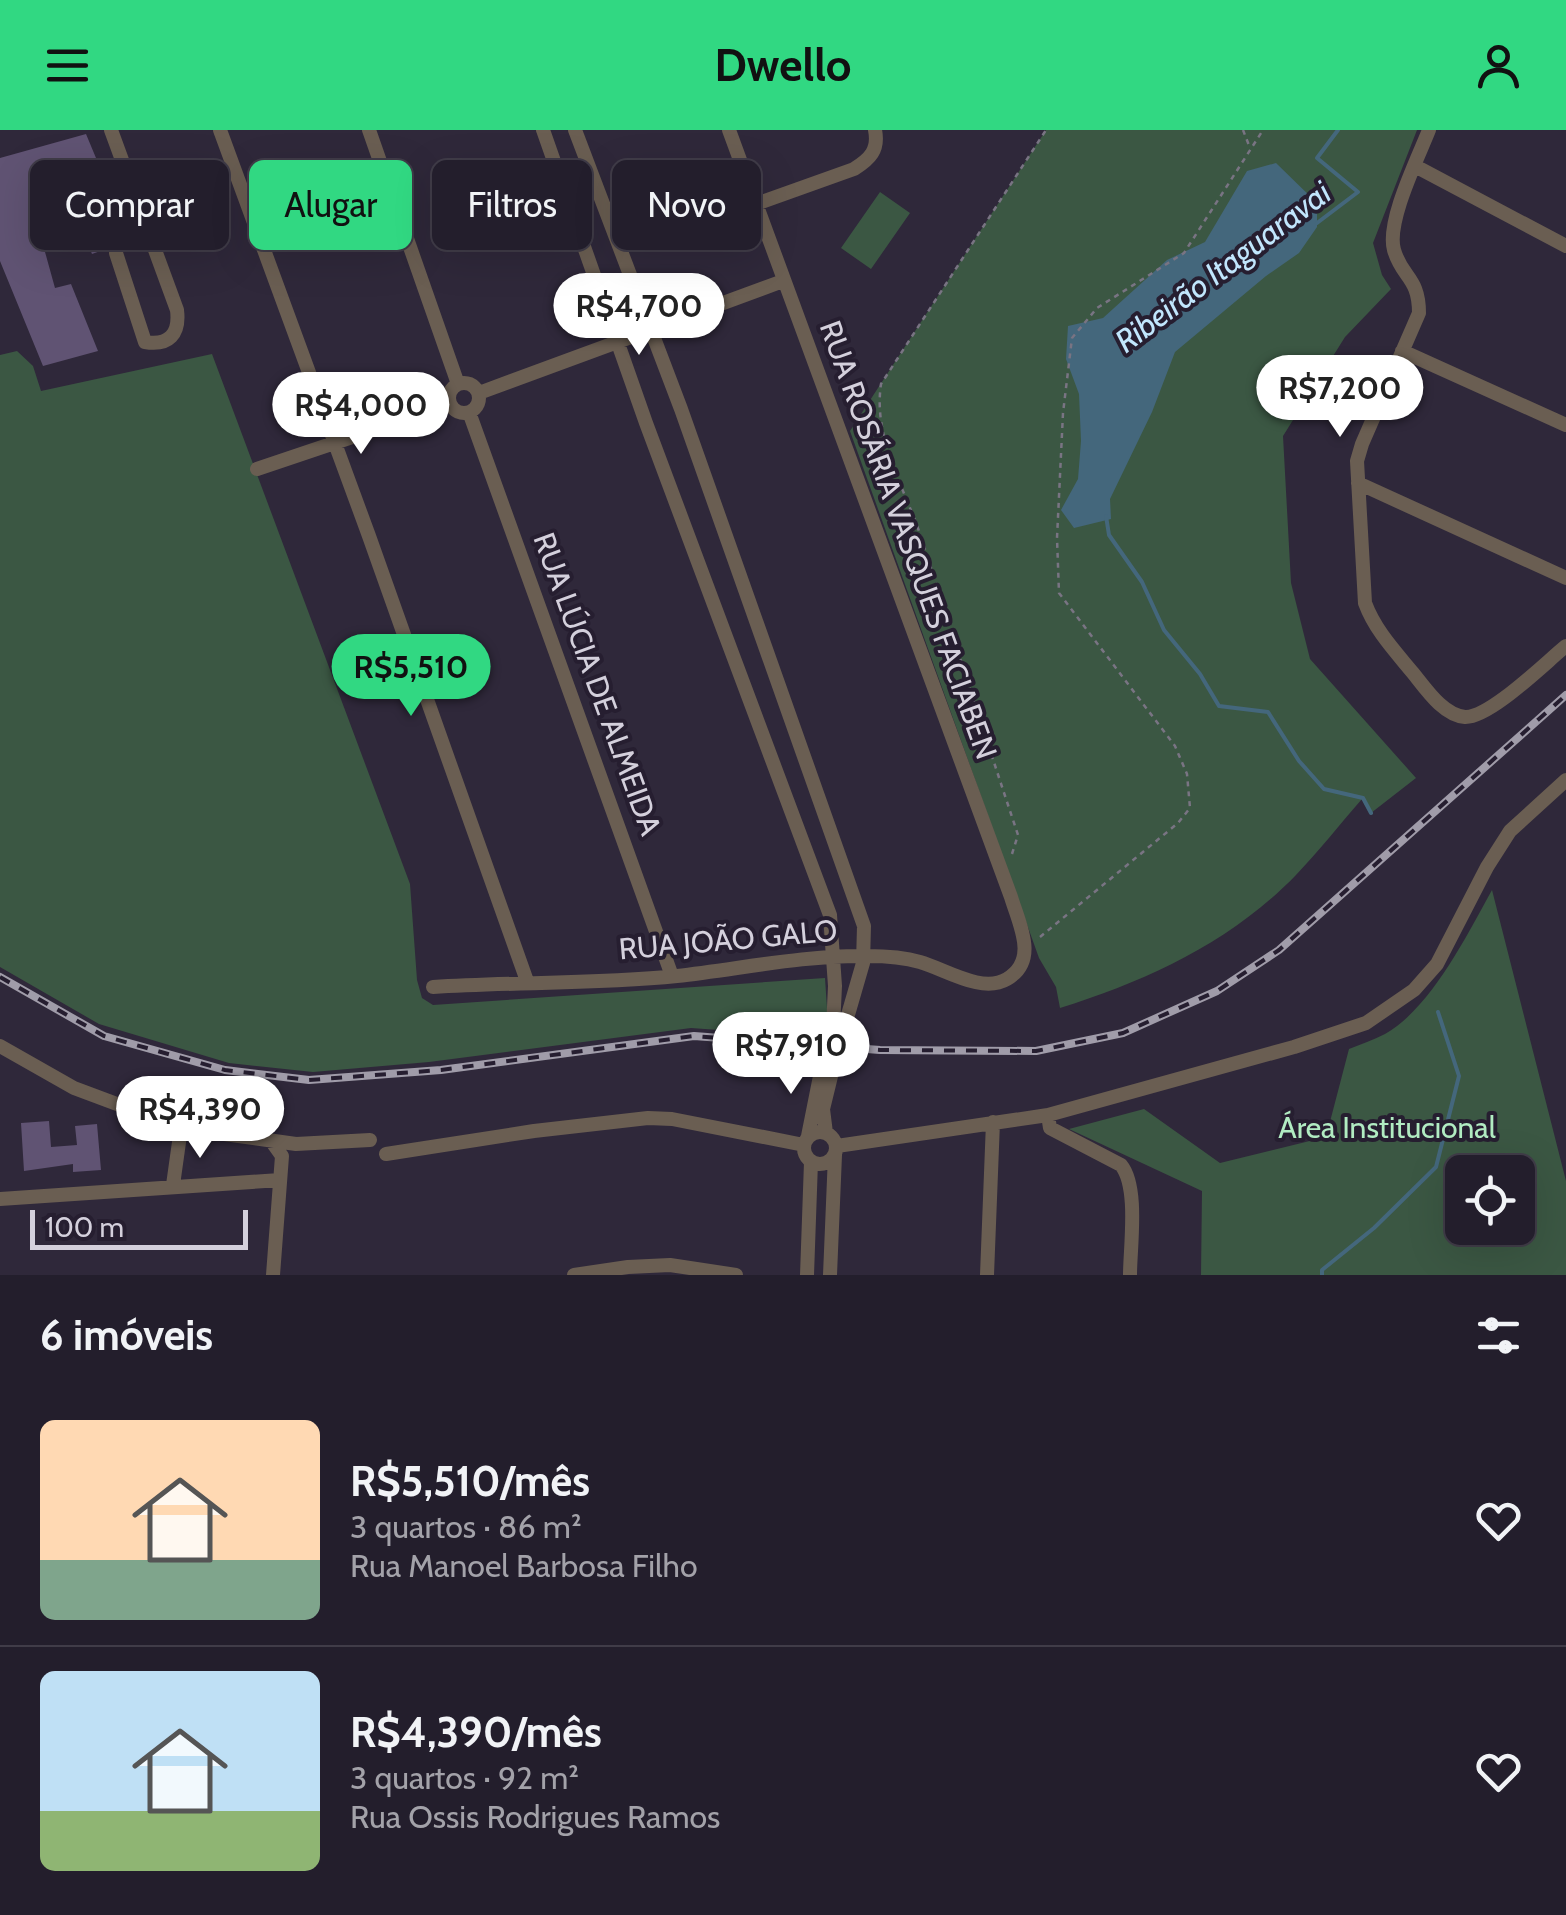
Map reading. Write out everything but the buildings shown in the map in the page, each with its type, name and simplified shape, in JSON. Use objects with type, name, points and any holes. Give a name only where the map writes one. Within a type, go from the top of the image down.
[{"type":"street","points":[[111,130],[177,310],[177,331],[170,340],[158,344],[145,342],[116,253]]},
{"type":"street","points":[[220,130],[526,981]]},
{"type":"street","points":[[369,130],[458,384]]},
{"type":"street","points":[[543,130],[646,423],[830,915],[838,1030]]},
{"type":"street","points":[[575,130],[681,409],[864,926],[864,956],[806,1141],[804,1154],[810,1162],[829,1162],[836,1150],[1048,1115],[1294,1047],[1366,1022],[1414,990],[1438,964],[1487,867],[1510,832],[1565,784]]},
{"type":"street","name":"RUA ROSÁRIA VASQUES FACIABEN","points":[[729,130],[740,160]]},
{"type":"street","points":[[761,202],[869,160],[875,150],[876,130]]},
{"type":"street","points":[[1429,130],[1393,227],[1392,245],[1419,294],[1419,314],[1357,462],[1365,603],[1373,624],[1429,694],[1441,706],[1463,717],[1491,707],[1566,646]]},
{"type":"street","points":[[1415,166],[1566,246]]},
{"type":"street","name":"RUA ROSÁRIA VASQUES FACIABEN","points":[[761,219],[1026,948]]},
{"type":"street","points":[[479,393],[782,281]]},
{"type":"street","points":[[1402,351],[1566,425]]},
{"type":"street","points":[[458,384],[471,384],[479,393],[478,404],[469,412],[457,411],[450,404],[450,394],[458,384]]},
{"type":"street","points":[[257,470],[450,404]]},
{"type":"street","name":"RUA LÚCIA DE ALMEIDA","points":[[469,412],[672,976]]},
{"type":"street","points":[[1358,483],[1566,578]]},
{"type":"street","name":"RUA JOÃO GALO","points":[[433,987],[672,976],[864,956],[919,961],[983,983],[998,983],[1018,969],[1026,948]]},
{"type":"street","points":[[0,1046],[74,1088],[181,1128],[296,1144],[370,1140]]},
{"type":"street","points":[[828,1067],[823,1109],[826,1133],[836,1150],[830,1275]]},
{"type":"street","points":[[1048,1115],[1050,1128],[1121,1165],[1127,1172],[1131,1197],[1130,1275]]},
{"type":"street","points":[[386,1154],[552,1128],[648,1118],[806,1141]]},
{"type":"street","points":[[987,1275],[993,1122]]},
{"type":"street","points":[[173,1185],[181,1128]]},
{"type":"street","points":[[806,1141],[816,1132],[826,1133]]},
{"type":"street","points":[[272,1142],[282,1156],[272,1275]]},
{"type":"street","points":[[807,1275],[810,1162]]},
{"type":"street","points":[[0,1198],[280,1180]]},
{"type":"street","points":[[574,1275],[670,1265],[736,1275]]},
{"type":"path","points":[[1004,880],[1018,835],[919,530],[882,438],[878,403],[881,384],[1046,130]]},
{"type":"path","points":[[1243,130],[1250,149]]},
{"type":"path","points":[[1026,948],[1178,823],[1190,808],[1187,774],[1175,746],[1059,594],[1063,413],[1072,338],[1097,308],[1184,254],[1263,130]]},
{"type":"green space","points":[[1046,130],[1417,130],[1373,243],[1382,275],[1391,289],[1345,337],[1283,436],[1291,583],[1310,659],[1416,778],[1371,813],[1362,799],[1271,899],[1216,939],[1156,972],[1060,1008],[1056,987],[1039,958],[850,431]]},
{"type":"green space","points":[[880,192],[910,213],[871,269],[841,248]]},
{"type":"green space","points":[[17,351],[33,366],[41,391],[212,354],[410,884],[417,980],[422,998],[433,1005],[825,978],[828,1023],[818,1037],[691,1028],[429,1062],[313,1072],[229,1063],[99,1024],[0,967],[0,355]]},
{"type":"green space","name":"Área Institucional","points":[[1492,890],[1566,1181],[1566,1275],[1201,1275],[1202,1191],[1069,1129],[1144,1109],[1220,1163],[1326,1137],[1349,1049],[1402,1022],[1446,969]]},
{"type":"water","points":[[1276,163],[1317,203],[1317,227],[1299,253],[1175,352],[1152,412],[1110,499],[1111,519],[1074,528],[1061,510],[1078,479],[1081,441],[1079,394],[1066,359],[1068,326],[1103,318],[1167,260],[1205,242],[1247,171]]},
{"type":"waterway","name":"Ribeirão Itaguaravai","points":[[1317,223],[1358,192],[1317,158],[1338,130]]},
{"type":"waterway","name":"Ribeirão Itaguaravai","points":[[1106,516],[1109,535],[1142,582],[1164,630],[1200,674],[1219,706],[1268,712],[1299,761],[1324,789],[1363,798],[1371,813]]},
{"type":"waterway","name":"Ribeirão Itaguaravai","points":[[1322,1275],[1322,1270],[1374,1228],[1436,1167],[1459,1076],[1438,1012]]},
{"type":"railway","points":[[0,977],[104,1036],[225,1070],[309,1080],[441,1070],[694,1036],[880,1050],[1036,1051],[1123,1033],[1217,991],[1279,950],[1566,695]]}]
